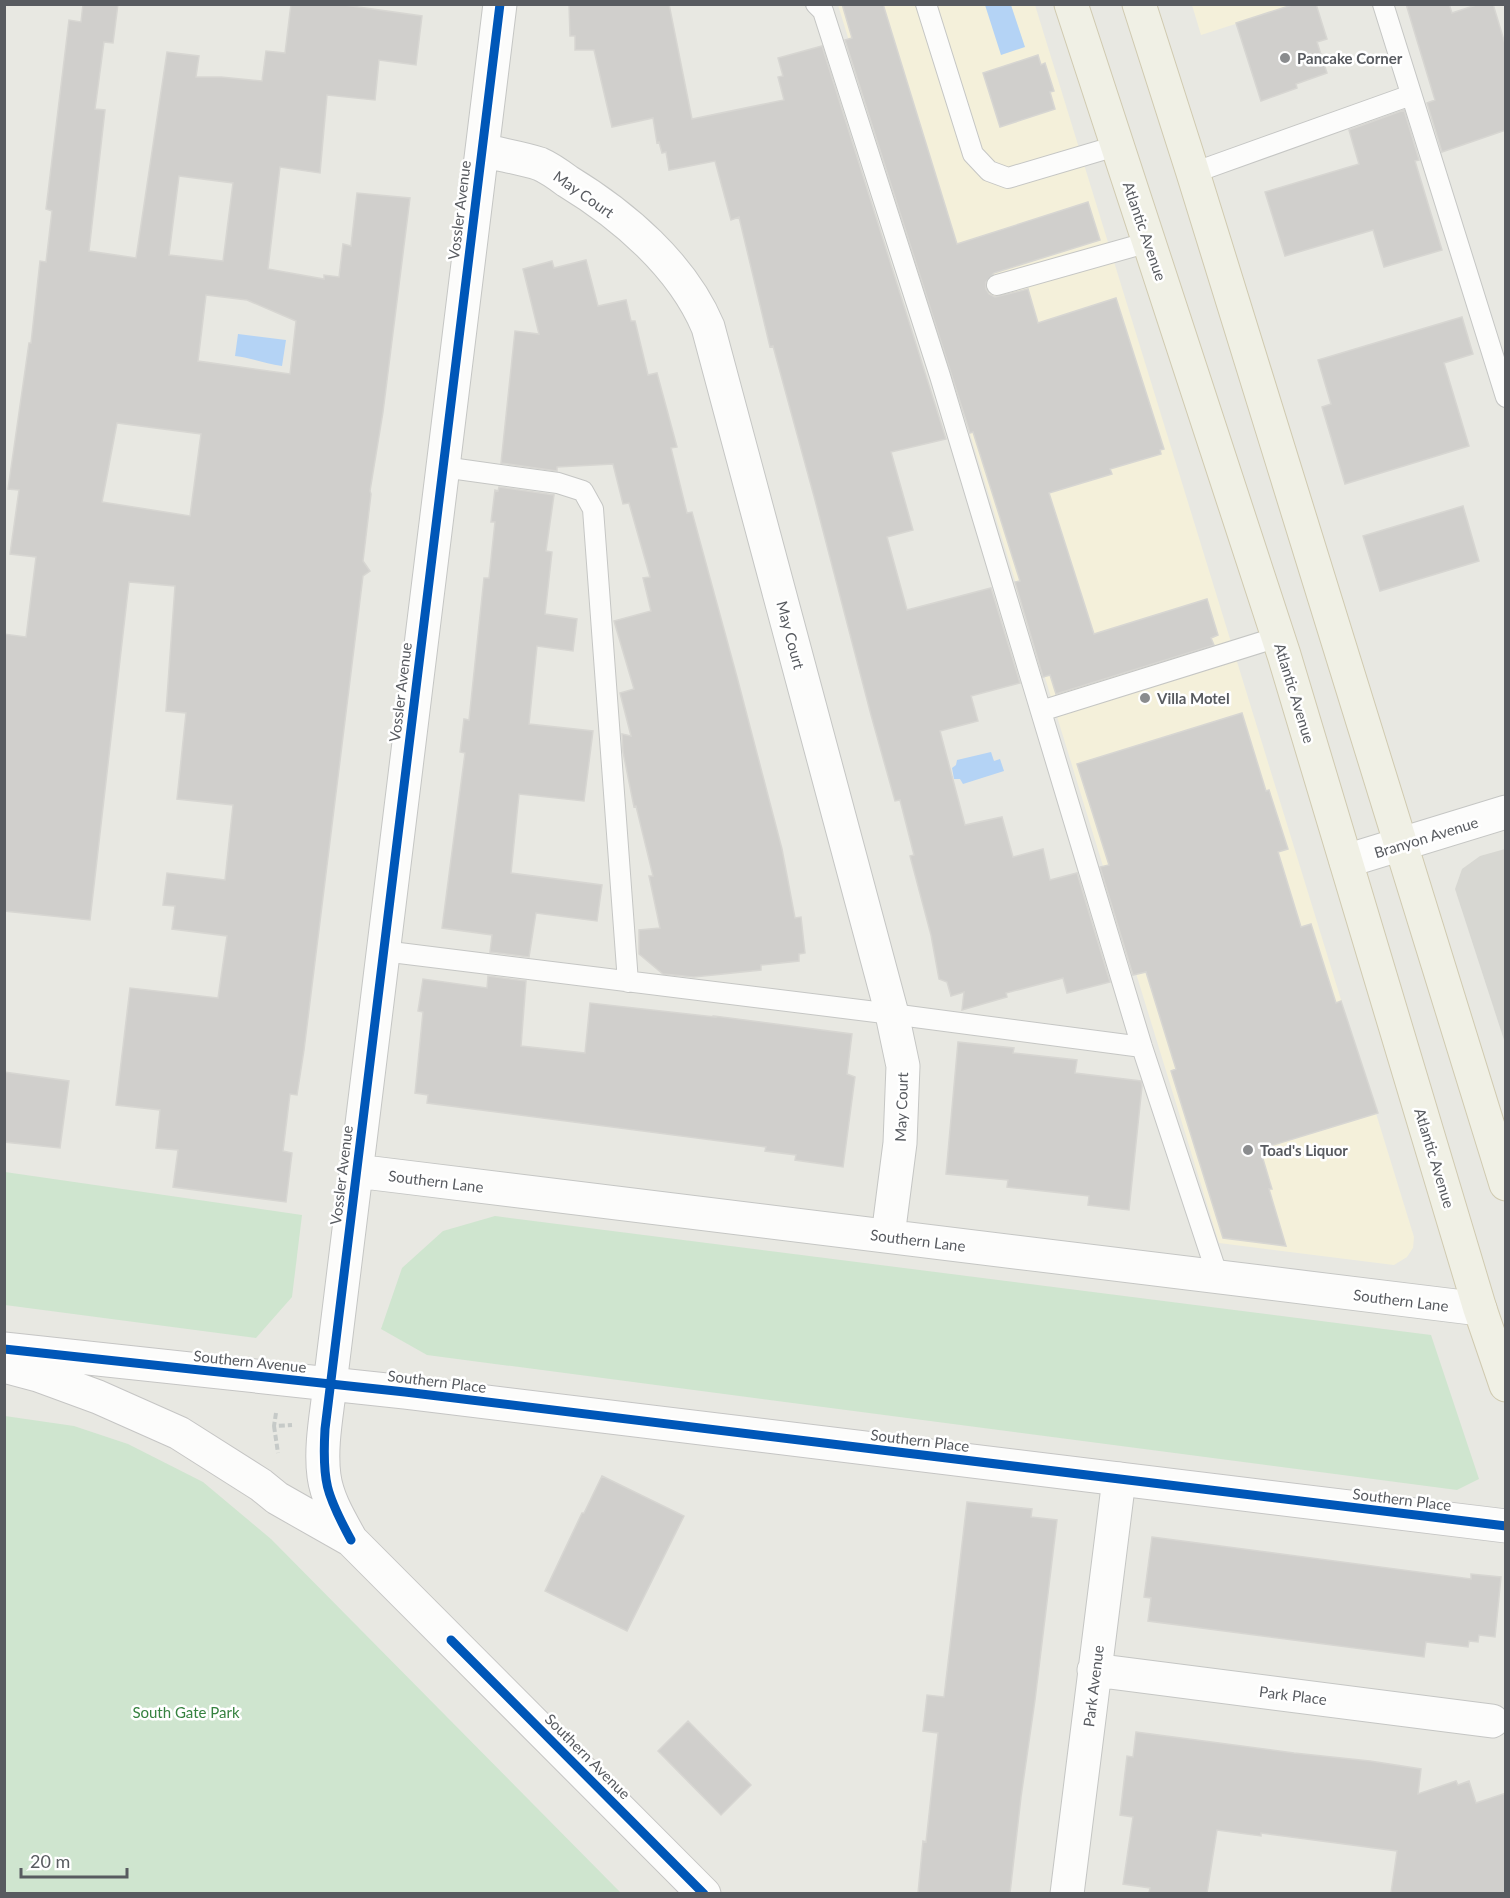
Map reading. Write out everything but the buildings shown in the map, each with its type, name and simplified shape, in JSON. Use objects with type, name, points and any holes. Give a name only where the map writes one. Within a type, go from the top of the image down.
[{"type":"main road","name":"Atlantic Avenue","points":[[1071,4],[1278,637],[1480,1309],[1506,1385]]},
{"type":"main road","points":[[1139,4],[1504,1177]]},
{"type":"street","name":"Vossler Avenue","points":[[330,1384],[500,4]]},
{"type":"street","name":"May Court","points":[[482,150],[541,165],[582,190],[625,222],[666,261],[700,308],[708,327],[892,1014],[903,1066],[900,1143],[888,1236]]},
{"type":"street","name":"Branyon Avenue","points":[[1346,861],[1506,812]]},
{"type":"street","name":"Southern Lane","points":[[356,1172],[1480,1309]]},
{"type":"street","name":"Southern Avenue","points":[[4,1349],[330,1384],[325,1429],[324,1475],[335,1510],[351,1540]]},
{"type":"street","name":"Southern Avenue","points":[[4,1366],[98,1397],[179,1433],[278,1498],[351,1540],[704,1893]]},
{"type":"street","name":"Southern Place","points":[[330,1384],[1506,1526]]},
{"type":"street","name":"Park Avenue","points":[[1067,1893],[1119,1479]]},
{"type":"street","name":"Park Place","points":[[1094,1670],[1492,1721]]},
{"type":"lane","points":[[816,4],[823,11],[940,376],[1142,1047],[1218,1277]]},
{"type":"lane","points":[[926,4],[973,154],[989,171],[1008,178],[1116,146]]},
{"type":"lane","points":[[1383,4],[1506,397]]},
{"type":"lane","points":[[1193,173],[1411,95]]},
{"type":"lane","points":[[997,285],[1149,242]]},
{"type":"lane","points":[[443,467],[558,483],[583,492],[593,509],[628,982]]},
{"type":"lane","points":[[1041,711],[1278,637]]},
{"type":"lane","points":[[383,951],[1142,1047]]},
{"type":"path","points":[[276,1409],[274,1426],[279,1458]]},
{"type":"path","points":[[274,1426],[293,1425]]},
{"type":"shaded area","points":[[838,5],[1035,5],[1414,1237],[1413,1248],[1407,1257],[1394,1265],[1219,1243]]},
{"type":"shaded area","points":[[1192,5],[1295,5],[1201,35]]},
{"type":"shaded area","points":[[1506,849],[1505,1043],[1455,889],[1462,869],[1480,856]]},
{"type":"green space","points":[[5,1172],[302,1215],[292,1297],[256,1338],[5,1305]]},
{"type":"green space","points":[[495,1216],[1431,1335],[1479,1479],[1457,1490],[427,1355],[381,1329],[402,1268],[443,1231]]},
{"type":"green space","name":"South Gate Park","points":[[5,1416],[74,1426],[128,1444],[203,1482],[271,1539],[621,1893],[5,1893]]},
{"type":"water","points":[[985,5],[1011,5],[1025,47],[1001,55]]},
{"type":"water","points":[[238,334],[286,340],[282,366],[235,356]]},
{"type":"water","points":[[991,752],[994,761],[1000,759],[1004,771],[963,784],[960,779],[954,779],[952,768],[956,765],[957,760]]},
{"type":"cycle path","points":[[351,1540],[336,1511],[325,1475],[325,1429],[500,4]]},
{"type":"cycle path","points":[[4,1349],[405,1392],[1506,1526]]},
{"type":"cycle path","points":[[451,1640],[704,1894]]},
{"type":"place","name":"Pancake Corner","points":[[1285,58]]},
{"type":"place","name":"Villa Motel","points":[[1145,698]]},
{"type":"place","name":"Toad's Liquor","points":[[1248,1150]]}]
